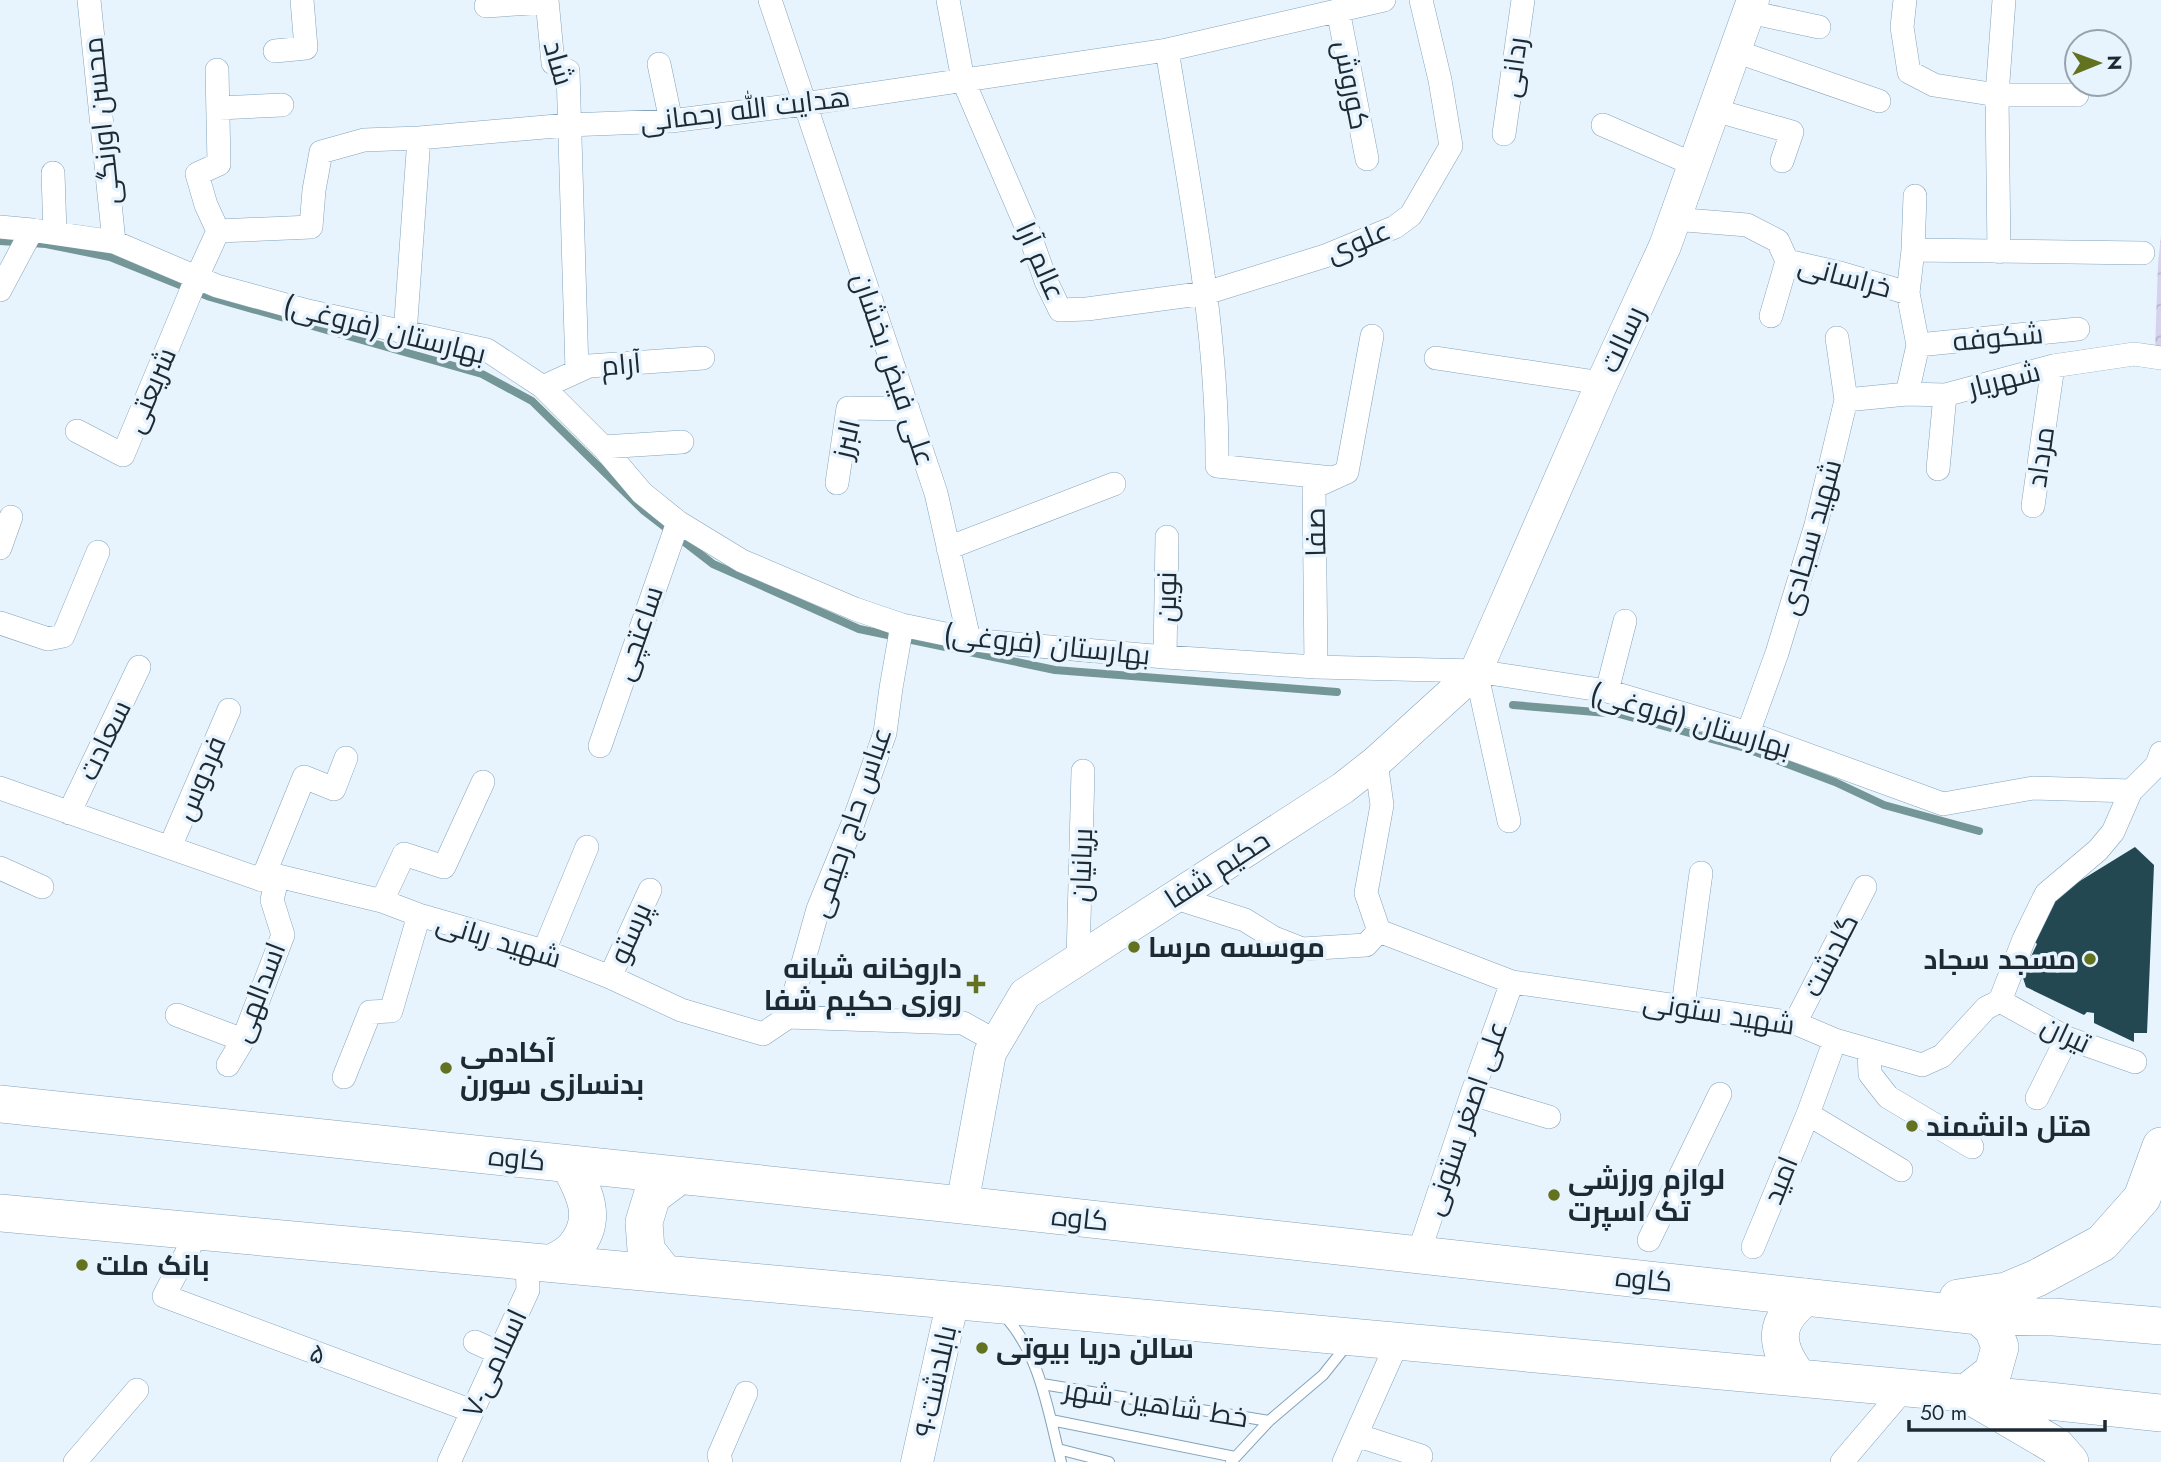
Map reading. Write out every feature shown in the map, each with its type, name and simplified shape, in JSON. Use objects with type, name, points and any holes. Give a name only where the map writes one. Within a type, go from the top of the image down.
[{"type":"main road","name":"کاوه","points":[[0,1104],[1979,1316],[2054,1317],[2161,1325]]},
{"type":"main road","points":[[1900,1307],[2006,1291],[2037,1278],[2102,1243],[2142,1198],[2161,1146]]},
{"type":"main road","points":[[540,1262],[575,1249],[584,1234],[588,1209],[585,1192],[569,1164]]},
{"type":"main road","points":[[664,1274],[646,1250],[644,1222],[652,1196],[680,1175]]},
{"type":"main road","points":[[0,1213],[2161,1413]]},
{"type":"main road","points":[[1799,1378],[1782,1352],[1780,1335],[1784,1318],[1792,1307],[1806,1297]]},
{"type":"main road","points":[[1966,1393],[1993,1372],[2000,1347],[1993,1329],[1979,1316]]},
{"type":"main road","points":[[1966,1393],[2056,1446],[2070,1462]]},
{"type":"street","name":"محسن اورنگی","points":[[89,0],[114,242]]},
{"type":"street","points":[[275,51],[306,48],[302,0]]},
{"type":"street","name":"علی فیض بخشان","points":[[770,0],[936,493],[969,639]]},
{"type":"street","points":[[948,0],[963,80]]},
{"type":"street","name":"هدایت الله رحمانی","points":[[218,231],[311,227],[321,152],[364,140],[568,125],[671,121],[804,104],[1167,50],[1384,0]]},
{"type":"street","name":"علوی","points":[[1206,293],[1325,256],[1395,227],[1411,215],[1451,146],[1422,0]]},
{"type":"street","name":"ردانی","points":[[1504,134],[1523,0]]},
{"type":"street","points":[[1905,0],[1902,27],[1909,72],[1934,85],[1997,95],[2063,95]]},
{"type":"street","points":[[1999,252],[1997,95],[2004,0]]},
{"type":"street","points":[[486,6],[547,1]]},
{"type":"street","name":"شاد","points":[[547,1],[553,63],[568,71],[568,125]]},
{"type":"street","points":[[1751,6],[1819,27]]},
{"type":"street","name":"رسالت","points":[[1476,671],[1665,246],[1751,6]]},
{"type":"street","name":"کوروش","points":[[1338,10],[1367,159]]},
{"type":"street","points":[[1167,50],[1206,293],[1217,466],[1333,478]]},
{"type":"street","points":[[1735,51],[1879,101]]},
{"type":"street","points":[[659,64],[671,121]]},
{"type":"street","points":[[193,286],[218,231],[206,205],[197,174],[219,164],[217,71]]},
{"type":"street","name":"عالم آرا","points":[[963,80],[1060,310],[1087,309],[1206,293]]},
{"type":"street","points":[[219,108],[282,105]]},
{"type":"street","points":[[1714,110],[1792,132],[1782,161]]},
{"type":"street","points":[[568,125],[577,371]]},
{"type":"street","points":[[1603,125],[1695,166]]},
{"type":"street","points":[[405,334],[419,138]]},
{"type":"street","points":[[53,173],[55,233]]},
{"type":"street","points":[[1907,394],[1918,345],[1908,293],[1915,196]]},
{"type":"street","name":"خراسانی","points":[[1674,219],[1747,225],[1778,241],[1787,261],[1908,293]]},
{"type":"street","name":"بهارستان (فروغی)","points":[[0,227],[27,238],[55,233],[114,242],[193,286],[217,286],[405,334],[487,350],[543,387],[603,447],[642,493],[678,522],[742,561],[855,609],[900,634],[1316,667],[1476,671],[1607,691],[1748,733],[1943,804],[2033,788],[2131,791]]},
{"type":"street","points":[[0,290],[27,238]]},
{"type":"street","points":[[1913,250],[2143,253]]},
{"type":"street","points":[[1771,316],[1787,261]]},
{"type":"street","name":"شریعتی","points":[[76,431],[123,455],[193,286]]},
{"type":"street","name":"شکوفه","points":[[1918,345],[2078,329]]},
{"type":"street","name":"صفا","points":[[1316,667],[1314,487],[1347,472],[1372,336]]},
{"type":"street","name":"شهید سجادی","points":[[1748,733],[1777,653],[1812,537],[1846,400],[1837,338]]},
{"type":"street","name":"شهریار","points":[[1846,400],[1907,394],[1945,394],[2053,366],[2134,354],[2161,358]]},
{"type":"street","name":"آرام","points":[[543,387],[589,366],[703,358]]},
{"type":"street","points":[[1436,358],[1602,383]]},
{"type":"street","name":"مرداد","points":[[2033,506],[2053,366]]},
{"type":"street","points":[[1938,469],[1945,394]]},
{"type":"street","name":"البرز","points":[[837,484],[848,408],[908,409]]},
{"type":"street","points":[[603,447],[682,442]]},
{"type":"street","points":[[948,548],[1114,484]]},
{"type":"street","points":[[0,548],[11,517]]},
{"type":"street","name":"ساعتچی","points":[[600,746],[678,522]]},
{"type":"street","name":"نوین","points":[[1165,657],[1167,537]]},
{"type":"street","points":[[0,623],[48,639],[63,636],[98,552]]},
{"type":"street","points":[[1607,691],[1625,621]]},
{"type":"street","name":"عباس حاج رحیمی","points":[[789,1017],[818,909],[852,826],[885,733],[900,634]]},
{"type":"street","name":"سعادت","points":[[69,813],[139,667]]},
{"type":"street","points":[[1476,671],[1508,821]]},
{"type":"street","name":"حکیم شفا","points":[[962,1205],[990,1053],[1025,994],[1343,788],[1376,762],[1476,671]]},
{"type":"street","name":"فردوس","points":[[170,847],[229,710]]},
{"type":"street","points":[[2000,1001],[2024,939],[2046,894],[2106,841],[2113,832],[2131,791],[2157,765],[2161,753]]},
{"type":"street","name":"اسدالهی","points":[[228,1065],[243,1040],[283,935],[272,900],[270,878],[304,777],[334,789],[346,758]]},
{"type":"street","points":[[1173,897],[1245,920],[1274,938],[1302,949],[1366,945],[1379,930],[1366,893],[1382,805],[1376,762]]},
{"type":"street","name":"بریانیان","points":[[1078,959],[1083,771]]},
{"type":"street","points":[[382,901],[404,854],[444,867],[483,782]]},
{"type":"street","name":"شهید ربانی","points":[[0,788],[170,847],[270,878],[382,901],[419,915],[544,951],[610,977],[681,1010],[763,1034],[789,1017]]},
{"type":"street","points":[[544,951],[587,847]]},
{"type":"street","points":[[0,868],[42,887]]},
{"type":"street","points":[[1683,1006],[1702,873]]},
{"type":"street","name":"گلدشت","points":[[1796,1023],[1864,887]]},
{"type":"street","name":"پرستو","points":[[610,977],[650,890]]},
{"type":"street","points":[[344,1077],[370,1012],[391,1012],[419,915]]},
{"type":"street","name":"شهید ستونی","points":[[1379,930],[1512,982],[1796,1023],[1835,1040],[1922,1065],[1942,1056],[1986,1008],[2000,1001]]},
{"type":"street","name":"علی اصغر ستونی","points":[[1418,1255],[1512,982]]},
{"type":"street","name":"تیران","points":[[2000,1001],[2067,1038],[2135,1062]]},
{"type":"street","points":[[177,1015],[243,1040]]},
{"type":"street","points":[[789,1017],[963,1023],[997,1042]]},
{"type":"street","points":[[2037,1098],[2067,1038]]},
{"type":"street","name":"امید","points":[[1753,1247],[1808,1114],[1835,1040]]},
{"type":"street","points":[[1869,1051],[1870,1074],[1888,1097],[1972,1147]]},
{"type":"street","points":[[1472,1094],[1549,1117]]},
{"type":"street","points":[[1649,1240],[1720,1094]]},
{"type":"street","points":[[1808,1114],[1901,1170]]},
{"type":"street","name":"۵","points":[[198,1231],[164,1296],[472,1411]]},
{"type":"street","name":"۷-اسلامی","points":[[449,1462],[540,1262]]},
{"type":"street","name":"۹-بابلدشت","points":[[917,1462],[953,1300]]},
{"type":"street","points":[[1344,1462],[1398,1341]]},
{"type":"street","points":[[475,1342],[499,1353]]},
{"type":"street","points":[[1842,1462],[1905,1388]]},
{"type":"street","points":[[75,1462],[137,1390]]},
{"type":"street","points":[[721,1462],[719,1455],[746,1393]]},
{"type":"street","points":[[1356,1435],[1421,1455]]},
{"type":"lane","points":[[993,1304],[1015,1327],[1042,1384],[1062,1462]]},
{"type":"lane","points":[[1051,1420],[1233,1459],[1269,1421],[1323,1375],[1353,1337]]},
{"type":"lane","name":"خط شاهین شهر","points":[[1042,1384],[1269,1421]]},
{"type":"lane","points":[[1058,1449],[1110,1462]]},
{"type":"green space","points":[[2161,235],[2161,349],[2155,349],[2158,265]]},
{"type":"building","name":"مسجد سجاد","points":[[2135,847],[2154,865],[2147,1033],[2134,1033],[2134,1042],[2094,1023],[2094,1013],[2087,1012],[2084,1015],[2026,987],[2022,975],[2057,895]]},
{"type":"waterway","points":[[0,241],[46,244],[110,257],[210,297],[482,374],[532,401],[643,510],[713,564],[859,629],[1055,670],[1337,692]]},
{"type":"waterway","points":[[1513,705],[1619,714],[1745,748],[1835,782],[1884,805],[1979,831]]},
{"type":"place","name":"موسسه مرسا","points":[[1134,947]]},
{"type":"place","name":"مسجد سجاد","points":[[2090,959]]},
{"type":"place","name":"داروخانه شبانه‌ روزی حکیم شفا","points":[[976,984]]},
{"type":"place","name":"آکادمی بدنسازی سورن","points":[[446,1068]]},
{"type":"place","name":"هتل دانشمند","points":[[1912,1126]]},
{"type":"place","name":"لوازم ورزشی تک اسپرت","points":[[1554,1195]]},
{"type":"place","name":"بانک ملت","points":[[82,1265]]},
{"type":"place","name":"سالن دریا بیوتی","points":[[982,1348]]}]
